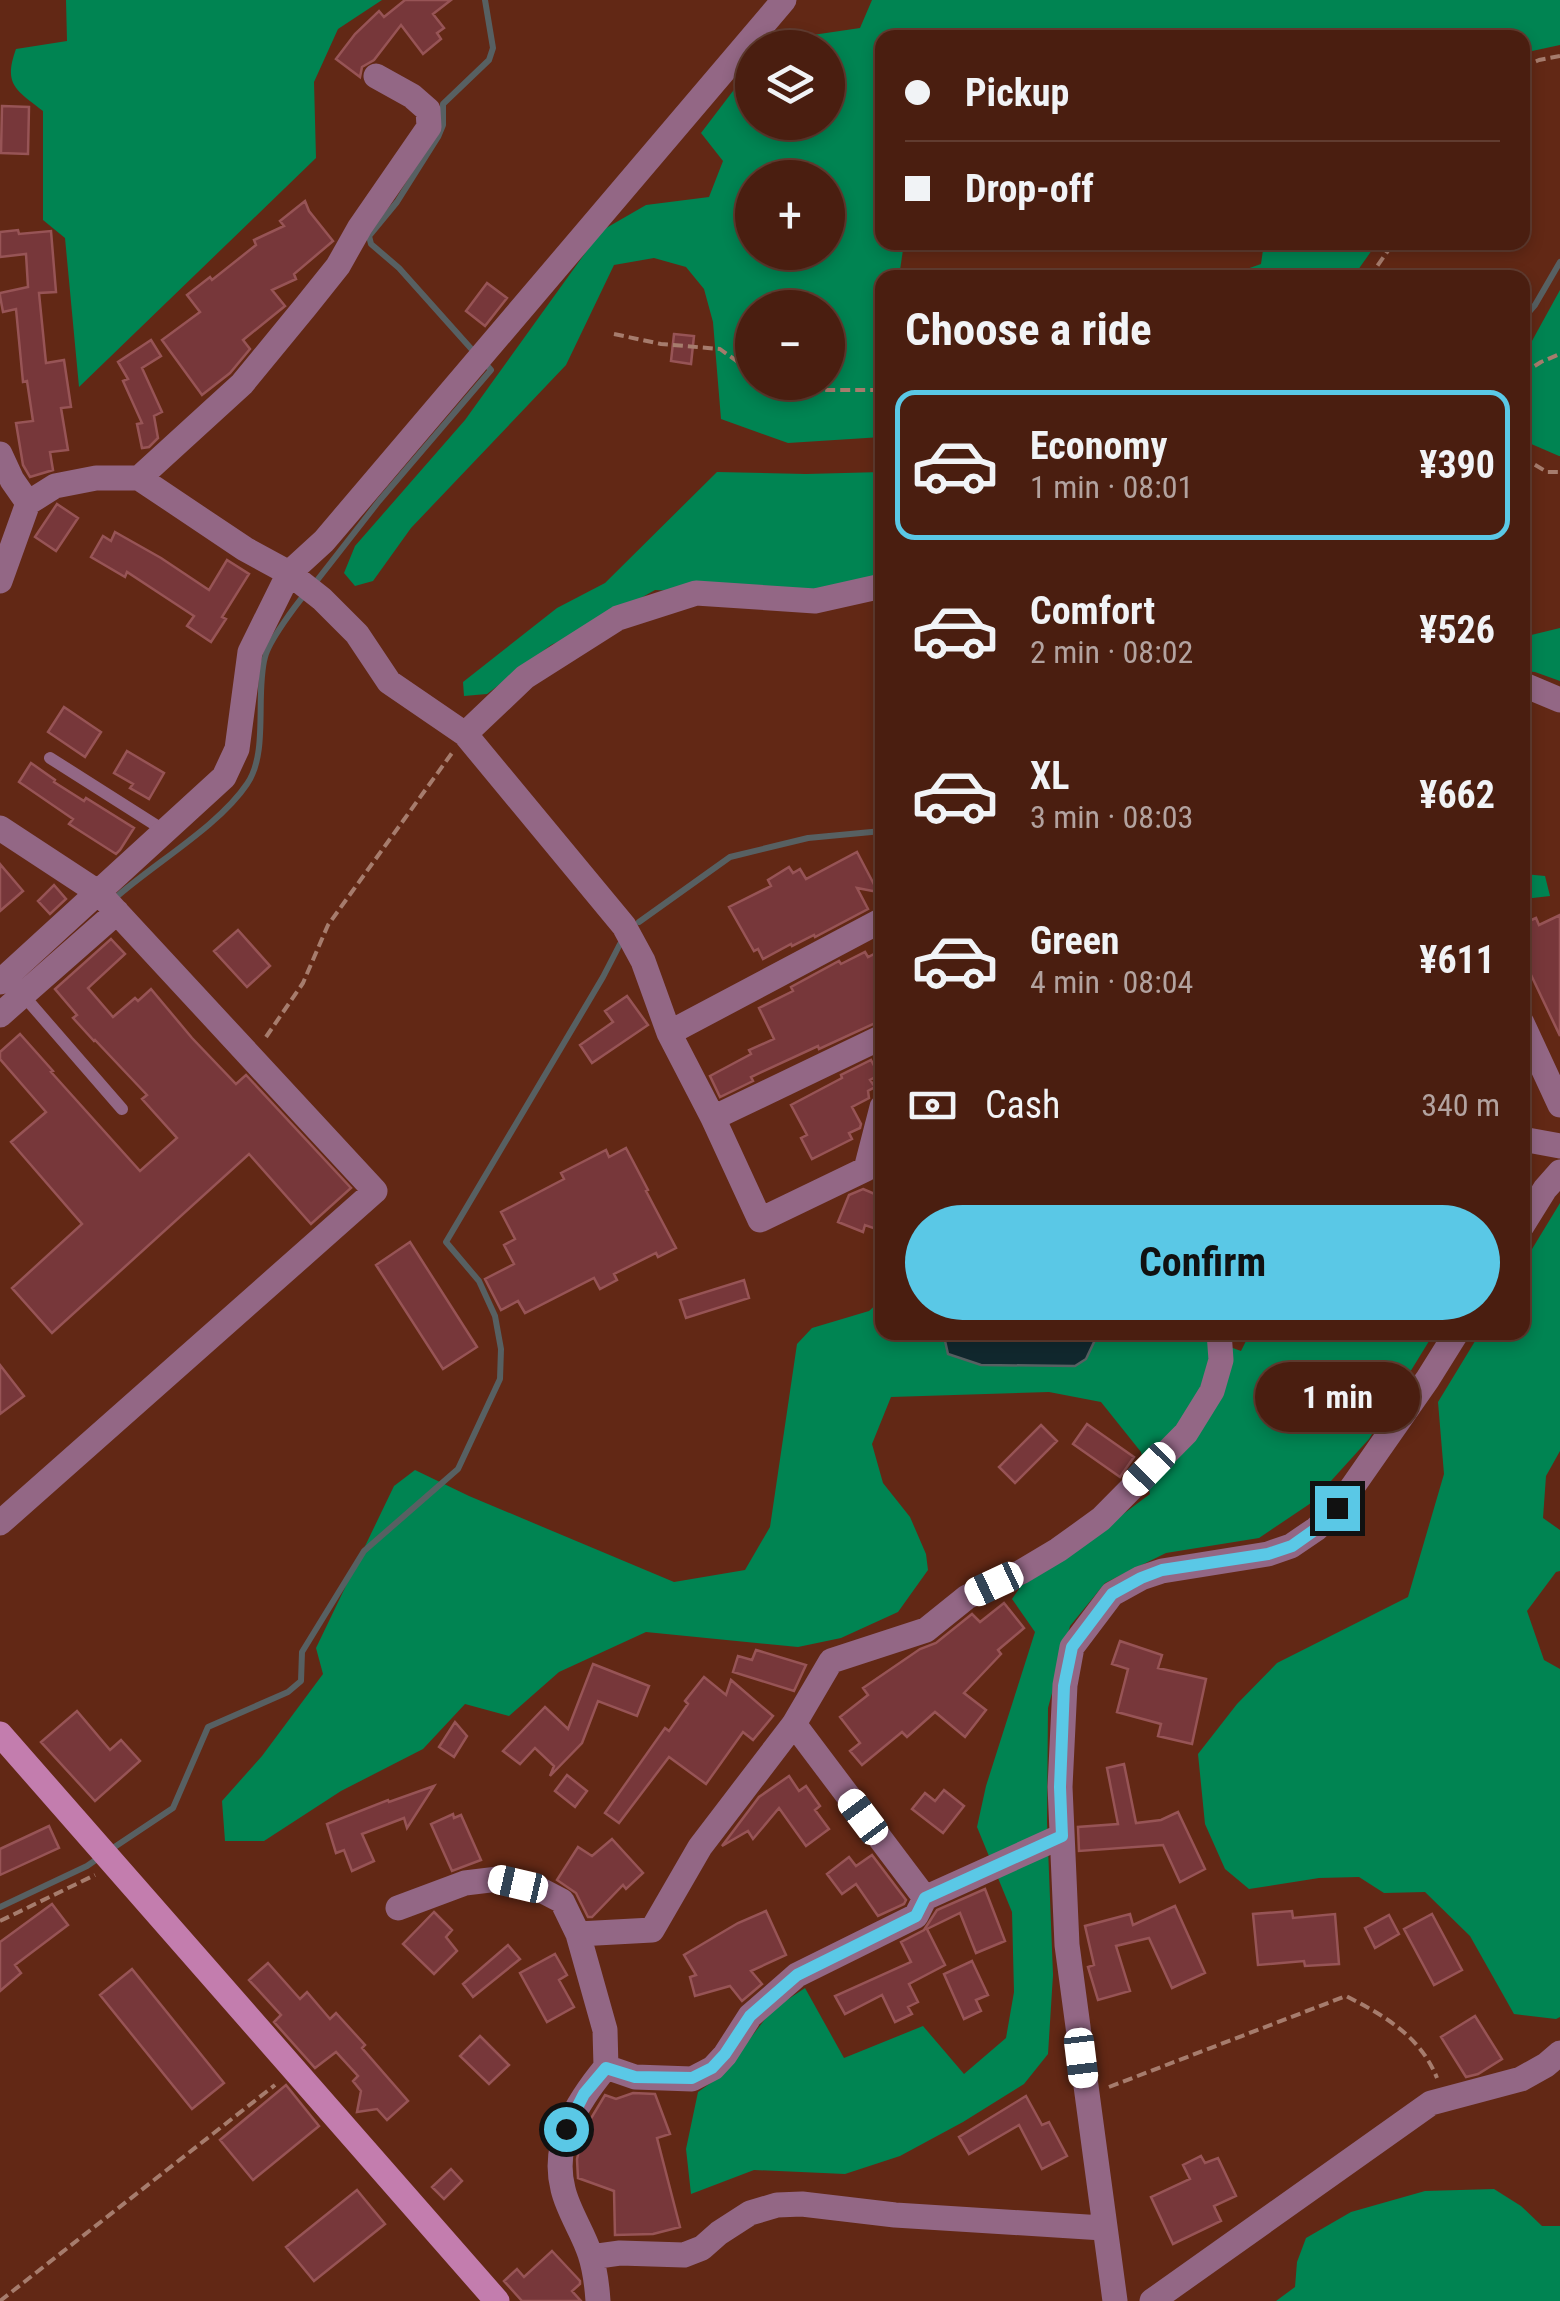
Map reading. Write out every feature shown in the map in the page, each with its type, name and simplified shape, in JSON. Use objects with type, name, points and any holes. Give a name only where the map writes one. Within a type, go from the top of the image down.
[{"type":"street","points":[[0,1015],[108,903],[165,831],[224,777],[237,749],[250,652],[304,585],[324,542],[784,0]]},
{"type":"street","points":[[140,478],[242,384],[338,266],[429,126],[428,110],[376,76]]},
{"type":"street","points":[[0,454],[28,503]]},
{"type":"street","points":[[0,580],[28,503],[56,486],[96,478],[140,478],[304,585],[358,634],[389,682],[465,734],[624,926],[644,961],[669,1033],[760,1220],[866,1168],[875,1134]]},
{"type":"street","points":[[465,734],[525,677],[618,618],[696,592],[815,601],[875,588]]},
{"type":"street","points":[[1530,687],[1560,700]]},
{"type":"street","points":[[0,828],[108,903],[376,1191],[0,1523]]},
{"type":"street","points":[[0,982],[108,903]]},
{"type":"street","points":[[669,1033],[875,924]]},
{"type":"street","points":[[713,1118],[875,1040]]},
{"type":"street","points":[[1530,1040],[1560,1106]]},
{"type":"street","points":[[1530,1140],[1560,1146]]},
{"type":"street","points":[[1530,1213],[1560,1172]]},
{"type":"street","points":[[578,1934],[652,1930],[700,1847],[794,1724],[831,1660],[926,1630],[967,1597],[1034,1565],[1101,1519],[1186,1433],[1212,1392],[1221,1360],[1220,1340]]},
{"type":"street","points":[[1114,2301],[1067,1944],[1060,1787],[1064,1686],[1072,1647],[1112,1594],[1141,1578],[1162,1570],[1268,1554],[1292,1546],[1316,1529],[1337,1508],[1452,1340]]},
{"type":"street","points":[[794,1724],[925,1898]]},
{"type":"street","points":[[0,1734],[497,2301]]},
{"type":"street","points":[[606,2068],[635,2077],[692,2078],[712,2068],[750,2016],[797,1975],[916,1916],[925,1898],[1062,1836]]},
{"type":"street","points":[[398,1908],[465,1884],[498,1880],[537,1888],[562,1901],[578,1934],[606,2030],[606,2068],[584,2094],[566,2129],[560,2164],[563,2189],[591,2257],[598,2301]]},
{"type":"street","points":[[1152,2301],[1431,2103],[1521,2079],[1560,2053]]},
{"type":"street","points":[[591,2257],[620,2253],[684,2255],[702,2248],[718,2232],[750,2213],[777,2205],[1103,2228]]},
{"type":"lane","points":[[50,758],[165,831]]},
{"type":"lane","points":[[23,995],[122,1109]]},
{"type":"path","points":[[1530,64],[1560,56]]},
{"type":"path","points":[[614,334],[661,344],[720,349],[735,360]]},
{"type":"path","points":[[1530,369],[1560,354]]},
{"type":"path","points":[[845,390],[875,390]]},
{"type":"path","points":[[1530,462],[1547,472],[1560,472]]},
{"type":"path","points":[[252,1057],[304,984],[328,925],[465,734]]},
{"type":"path","points":[[0,1921],[108,1855]]},
{"type":"path","points":[[1086,2096],[1346,1996],[1412,2037],[1432,2066],[1446,2098]]},
{"type":"path","points":[[0,2301],[294,2069]]},
{"type":"green space","points":[[66,0],[382,0],[338,29],[314,82],[316,158],[79,387],[65,238],[43,220],[43,111],[19,92],[11,71],[16,49],[67,41]]},
{"type":"green space","points":[[872,0],[1560,0],[1560,45],[1530,51],[1530,30],[875,30],[875,250],[903,250],[900,270],[875,270],[875,437],[788,443],[721,419],[713,322],[704,289],[686,267],[654,258],[614,265],[566,365],[411,528],[373,581],[355,586],[344,573],[355,546],[465,420],[601,231],[646,205],[709,197],[723,161],[701,133],[735,88],[735,140],[845,140],[845,30],[860,28]]},
{"type":"green space","points":[[1263,250],[1372,250],[1358,270],[1244,270],[1261,264]]},
{"type":"green space","points":[[1560,290],[1560,456],[1530,443],[1530,345]]},
{"type":"green space","points":[[717,472],[875,472],[875,578],[800,597],[655,590],[551,645],[487,694],[464,696],[463,682],[557,608],[605,583]]},
{"type":"green space","points":[[1560,628],[1560,681],[1530,672],[1530,635]]},
{"type":"green space","points":[[1530,875],[1545,876],[1550,896],[1530,898]]},
{"type":"green space","points":[[1560,1203],[1560,1451],[1546,1476],[1543,1518],[1560,1530],[1560,1571],[1527,1611],[1544,1660],[1560,1669],[1560,2017],[1556,2019],[1514,2014],[1470,1936],[1425,1892],[1384,1893],[1359,1877],[1319,1878],[1249,1889],[1225,1869],[1205,1824],[1198,1754],[1237,1704],[1277,1663],[1408,1597],[1444,1474],[1438,1402],[1476,1340],[1530,1340],[1530,1252]]},
{"type":"green space","points":[[875,1305],[875,1340],[1190,1340],[1241,1351],[1246,1340],[1430,1340],[1369,1439],[1311,1503],[1259,1538],[1166,1553],[1105,1583],[1070,1626],[1048,1708],[1047,1822],[1053,1975],[1048,2054],[1024,2084],[900,2156],[845,2174],[754,2170],[691,2194],[686,2149],[698,2092],[722,2075],[772,2010],[805,1988],[844,2058],[923,2026],[964,2074],[1006,2038],[1014,1992],[1012,1912],[977,1827],[986,1786],[1035,1632],[1012,1599],[1021,1586],[1150,1494],[1141,1452],[1101,1402],[1049,1392],[891,1397],[872,1444],[883,1483],[910,1517],[926,1554],[928,1570],[898,1612],[841,1638],[798,1647],[646,1632],[559,1672],[509,1716],[465,1704],[423,1749],[341,1791],[264,1841],[225,1841],[222,1801],[262,1756],[323,1674],[316,1648],[394,1486],[415,1470],[674,1582],[745,1570],[770,1527],[797,1344],[812,1328],[869,1311]]},
{"type":"green space","points":[[1494,2189],[1521,2206],[1542,2226],[1560,2226],[1560,2301],[1276,2301],[1295,2287],[1297,2262],[1306,2238],[1351,2212],[1425,2191]]},
{"type":"water","points":[[945,1340],[1094,1342],[1086,1359],[1075,1366],[981,1365],[948,1354]]},
{"type":"building","points":[[405,0],[451,0],[433,14],[444,28],[437,33],[441,39],[423,54],[401,25],[374,60],[362,67],[360,77],[336,59],[379,11],[384,17]]},
{"type":"building","points":[[2,106],[29,107],[28,154],[1,153]]},
{"type":"building","points":[[305,201],[333,241],[294,274],[296,279],[272,290],[285,306],[243,340],[250,349],[230,373],[202,395],[162,340],[200,312],[187,295],[256,245],[254,240],[284,226],[280,221]]},
{"type":"building","points":[[18,230],[19,234],[51,231],[56,292],[39,293],[46,363],[64,360],[71,407],[61,408],[68,450],[50,452],[53,470],[30,477],[23,465],[16,423],[33,421],[27,381],[23,382],[16,309],[3,312],[0,296],[28,287],[26,254],[0,257],[0,232]]},
{"type":"building","points":[[487,283],[507,298],[485,326],[466,311]]},
{"type":"building","points":[[674,334],[694,336],[691,364],[671,361]]},
{"type":"building","points":[[151,340],[161,356],[142,368],[162,412],[154,416],[158,438],[142,448],[137,424],[142,423],[123,381],[128,379],[118,362]]},
{"type":"building","points":[[57,504],[78,518],[56,551],[35,537]]},
{"type":"building","points":[[115,532],[209,590],[227,560],[249,574],[211,642],[187,626],[194,616],[127,572],[125,577],[91,557],[103,536],[111,541]]},
{"type":"building","points":[[64,707],[101,732],[85,757],[48,732]]},
{"type":"building","points":[[127,751],[164,773],[149,799],[114,773]]},
{"type":"building","points":[[31,763],[84,801],[86,798],[134,828],[116,854],[69,824],[73,819],[19,782]]},
{"type":"building","points":[[857,852],[875,891],[857,888],[868,909],[763,959],[758,949],[754,951],[729,907],[771,886],[768,880],[789,867],[793,873],[800,869],[806,879]]},
{"type":"building","points":[[0,864],[23,891],[0,911]]},
{"type":"building","points":[[54,885],[66,899],[50,914],[38,901]]},
{"type":"building","points":[[1560,915],[1560,1036],[1530,973],[1530,921],[1536,918],[1539,925]]},
{"type":"building","points":[[238,930],[270,966],[247,987],[214,951]]},
{"type":"building","points":[[111,939],[125,954],[88,988],[113,1017],[151,989],[236,1084],[246,1075],[351,1188],[311,1224],[249,1154],[52,1333],[12,1288],[82,1224],[11,1142],[46,1112],[0,1059],[0,1052],[20,1034],[140,1171],[177,1138],[142,1099],[147,1095],[73,1018],[77,1015],[55,989]]},
{"type":"building","points":[[865,952],[868,957],[875,954],[875,1023],[751,1077],[753,1081],[720,1097],[710,1076],[774,1039],[759,1008],[839,961],[841,964]]},
{"type":"building","points":[[627,996],[648,1025],[592,1063],[580,1045],[613,1022],[605,1011]]},
{"type":"building","points":[[871,1060],[875,1077],[870,1080],[875,1087],[868,1091],[869,1098],[852,1107],[861,1124],[849,1133],[852,1139],[812,1159],[801,1138],[807,1135],[791,1105],[842,1078],[841,1075]]},
{"type":"building","points":[[626,1148],[676,1248],[658,1257],[656,1253],[614,1274],[617,1280],[600,1289],[594,1278],[525,1313],[518,1301],[501,1310],[485,1279],[514,1264],[504,1245],[515,1239],[501,1212],[564,1179],[561,1173],[606,1150],[609,1157]]},
{"type":"building","points":[[863,1189],[875,1194],[875,1229],[865,1225],[863,1232],[838,1222],[849,1195]]},
{"type":"building","points":[[410,1242],[477,1347],[443,1369],[376,1265]]},
{"type":"building","points":[[744,1280],[749,1298],[686,1318],[680,1300]]},
{"type":"building","points":[[0,1365],[24,1396],[0,1414]]},
{"type":"building","points":[[1087,1424],[1134,1457],[1120,1477],[1073,1444]]},
{"type":"building","points":[[1041,1425],[1057,1441],[1015,1483],[999,1467]]},
{"type":"building","points":[[1004,1603],[1024,1628],[998,1650],[1001,1654],[964,1693],[986,1710],[965,1737],[935,1712],[907,1737],[902,1732],[862,1765],[850,1751],[860,1743],[840,1717],[868,1695],[863,1688],[920,1649],[936,1643],[972,1614],[980,1622]]},
{"type":"building","points":[[1120,1641],[1162,1655],[1158,1668],[1206,1679],[1192,1744],[1158,1736],[1161,1724],[1117,1712],[1128,1669],[1112,1664]]},
{"type":"building","points":[[756,1650],[806,1665],[794,1691],[733,1672],[738,1656],[752,1660]]},
{"type":"building","points":[[593,1664],[649,1686],[637,1716],[598,1701],[582,1743],[550,1776],[554,1766],[535,1748],[520,1764],[503,1751],[545,1707],[568,1729]]},
{"type":"building","points":[[704,1677],[726,1695],[731,1680],[773,1716],[753,1740],[743,1732],[706,1784],[669,1757],[619,1823],[605,1813],[665,1728],[669,1731]]},
{"type":"building","points":[[77,1711],[110,1750],[121,1740],[140,1761],[95,1801],[41,1742]]},
{"type":"building","points":[[455,1722],[467,1736],[454,1757],[439,1747]]},
{"type":"building","points":[[1124,1764],[1136,1823],[1161,1820],[1178,1812],[1205,1869],[1180,1882],[1163,1845],[1079,1851],[1078,1827],[1118,1824],[1107,1768]]},
{"type":"building","points":[[567,1775],[587,1791],[575,1807],[555,1791]]},
{"type":"building","points":[[789,1776],[799,1791],[806,1786],[820,1806],[815,1810],[829,1829],[806,1846],[779,1808],[753,1839],[748,1831],[722,1846],[759,1797]]},
{"type":"building","points":[[434,1786],[407,1828],[404,1818],[362,1834],[374,1861],[352,1871],[344,1850],[336,1853],[327,1824]]},
{"type":"building","points":[[944,1790],[964,1806],[943,1833],[912,1809],[925,1793],[935,1801]]},
{"type":"building","points":[[453,1814],[454,1818],[461,1815],[481,1860],[452,1871],[431,1824]]},
{"type":"building","points":[[49,1826],[59,1848],[0,1875],[0,1849]]},
{"type":"building","points":[[612,1839],[643,1873],[626,1889],[623,1885],[588,1917],[576,1893],[557,1880],[578,1847],[592,1856]]},
{"type":"building","points":[[872,1855],[906,1900],[878,1916],[856,1884],[842,1894],[827,1874],[849,1857],[856,1866]]},
{"type":"building","points":[[985,1889],[1005,1941],[976,1953],[960,1913],[927,1929],[945,1965],[909,1984],[918,2002],[908,2007],[912,2014],[895,2022],[882,1995],[845,2014],[835,1996],[911,1962],[901,1942],[924,1930],[937,1910]]},
{"type":"building","points":[[52,1904],[68,1925],[15,1965],[21,1973],[0,1991],[0,1942]]},
{"type":"building","points":[[1175,1906],[1205,1973],[1172,1988],[1149,1938],[1116,1946],[1130,1991],[1098,2000],[1088,1967],[1094,1965],[1085,1926],[1130,1914],[1133,1925]]},
{"type":"building","points":[[766,1911],[786,1955],[751,1971],[762,1984],[742,2001],[730,1986],[695,1996],[690,1977],[696,1975],[684,1955]]},
{"type":"building","points":[[1292,1911],[1293,1918],[1335,1914],[1339,1964],[1305,1966],[1304,1961],[1258,1965],[1253,1914]]},
{"type":"building","points":[[434,1912],[452,1930],[446,1937],[457,1951],[434,1974],[403,1944]]},
{"type":"building","points":[[1432,1914],[1462,1970],[1434,1985],[1404,1929]]},
{"type":"building","points":[[1389,1915],[1399,1934],[1375,1948],[1365,1928]]},
{"type":"building","points":[[508,1945],[520,1959],[473,1997],[463,1984]]},
{"type":"building","points":[[555,1954],[567,1975],[559,1980],[574,2007],[547,2022],[520,1973]]},
{"type":"building","points":[[972,1961],[988,1995],[976,2000],[981,2011],[964,2019],[944,1974]]},
{"type":"building","points":[[268,1963],[300,1999],[307,1992],[330,2019],[336,2013],[408,2101],[387,2120],[377,2109],[357,2112],[361,2091],[353,2081],[358,2076],[336,2052],[315,2068],[274,2022],[281,2015],[249,1980]]},
{"type":"building","points":[[132,1969],[224,2083],[192,2109],[100,1995]]},
{"type":"building","points":[[1475,2016],[1502,2059],[1466,2077],[1441,2037]]},
{"type":"building","points":[[480,2036],[509,2065],[489,2084],[460,2056]]},
{"type":"building","points":[[286,2085],[319,2126],[253,2180],[220,2140]]},
{"type":"building","points":[[633,2093],[655,2094],[670,2134],[657,2138],[680,2227],[653,2234],[615,2235],[614,2191],[578,2178],[577,2159],[584,2130],[605,2095],[616,2099]]},
{"type":"building","points":[[1026,2096],[1042,2125],[1049,2122],[1067,2156],[1042,2169],[1019,2125],[969,2154],[959,2137]]},
{"type":"building","points":[[1201,2156],[1205,2163],[1218,2158],[1236,2196],[1214,2206],[1221,2221],[1173,2244],[1151,2197],[1190,2179],[1183,2165]]},
{"type":"building","points":[[451,2169],[462,2181],[444,2199],[432,2187]]},
{"type":"building","points":[[357,2190],[385,2224],[314,2281],[286,2247]]},
{"type":"building","points":[[552,2251],[580,2281],[572,2291],[581,2301],[522,2301],[504,2281],[517,2269],[524,2277]]},
{"type":"waterway","points":[[475,353],[399,268],[371,244],[369,236],[397,202],[438,137],[443,125],[443,104],[489,60],[493,48],[485,0]]},
{"type":"waterway","points":[[1530,311],[1560,262]]},
{"type":"waterway","points":[[315,583],[491,370],[484,362]]},
{"type":"waterway","points":[[114,899],[203,830],[247,784],[258,756],[262,672],[267,650],[306,593]]},
{"type":"waterway","points":[[639,922],[730,857],[808,838],[875,832]]},
{"type":"waterway","points":[[110,1850],[173,1808],[208,1727],[288,1692],[301,1681],[302,1652],[364,1551],[458,1469],[500,1379],[501,1349],[495,1316],[479,1281],[446,1242],[620,944]]},
{"type":"waterway","points":[[0,1907],[100,1857]]},
{"type":"route","points":[[566,2129],[584,2094],[606,2068],[635,2077],[692,2078],[712,2068],[750,2016],[797,1975],[916,1916],[925,1898],[1062,1836],[1064,1686],[1072,1647],[1112,1594],[1162,1570],[1268,1554],[1292,1546],[1337,1508]]}]
